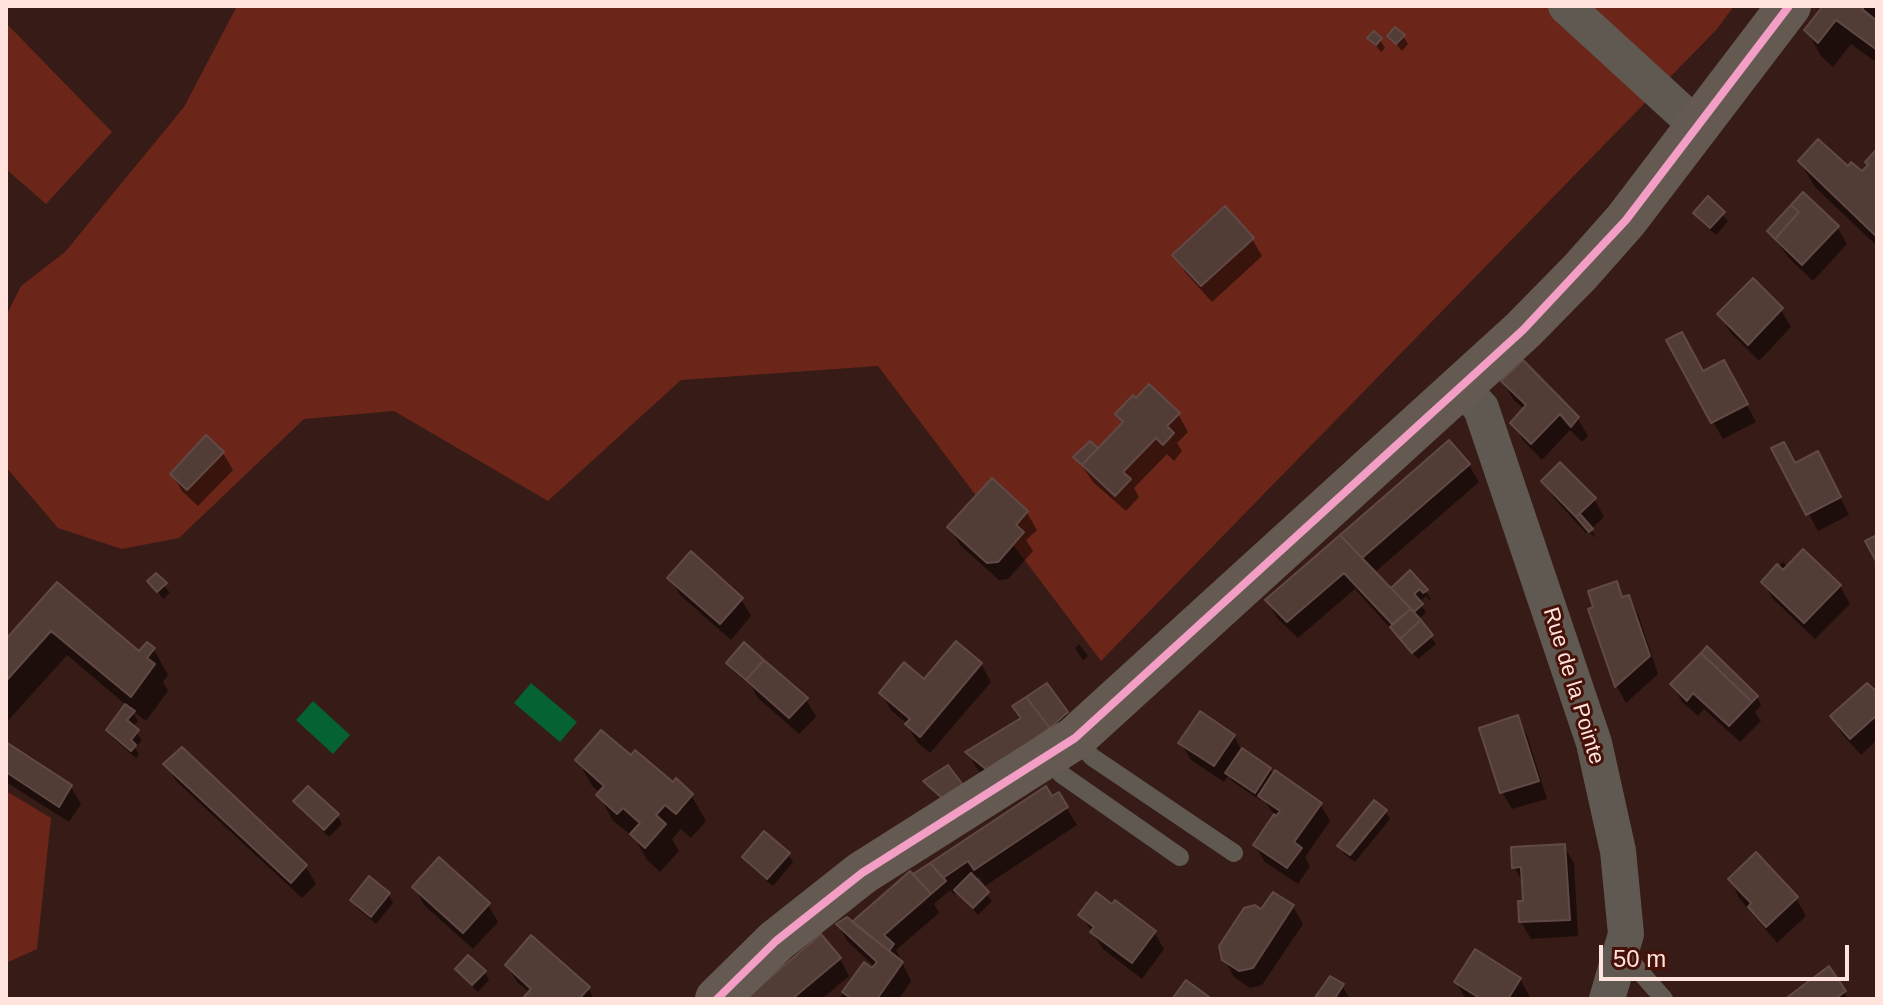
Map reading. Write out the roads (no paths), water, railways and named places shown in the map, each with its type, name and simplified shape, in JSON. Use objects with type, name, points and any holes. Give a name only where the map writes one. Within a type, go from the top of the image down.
[{"type":"main road","points":[[717,999],[776,941],[862,873],[1061,747],[1461,387],[1580,272],[1626,220],[1789,6]]},
{"type":"street","points":[[1566,6],[1697,126]]},
{"type":"street","name":"Rue de la Pointe","points":[[1461,387],[1481,408],[1594,743],[1618,851],[1626,934],[1607,999]]},
{"type":"lane","points":[[1180,857],[1061,774],[1061,747],[1092,757],[1234,853]]},
{"type":"lane","points":[[1621,949],[1664,999]]}]
